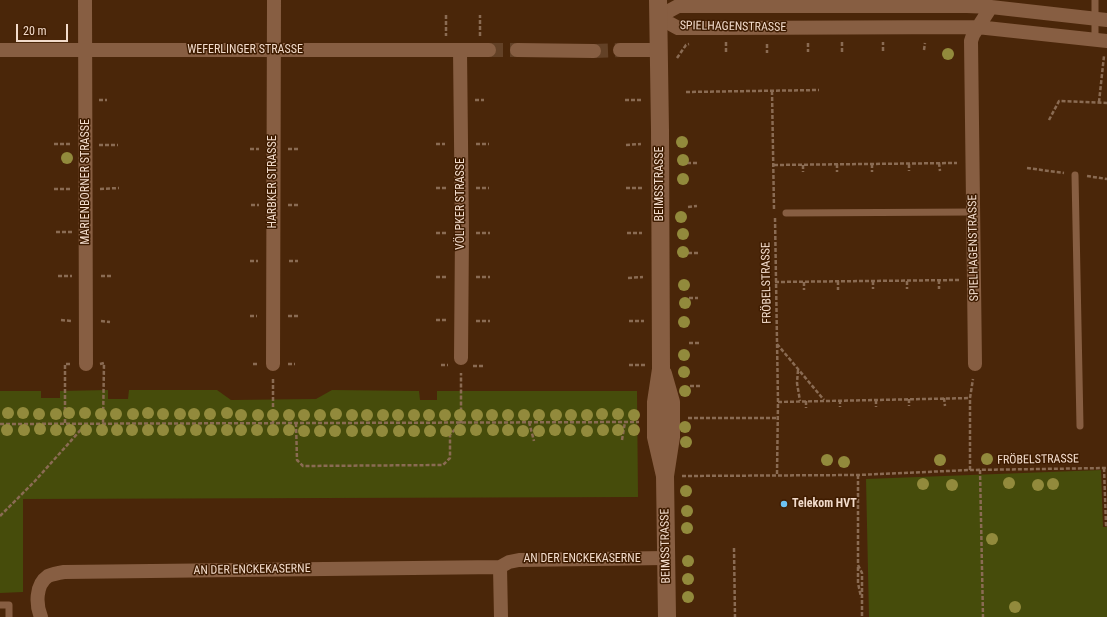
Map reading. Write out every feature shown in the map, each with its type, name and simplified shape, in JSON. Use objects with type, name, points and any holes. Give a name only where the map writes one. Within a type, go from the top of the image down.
[{"type":"street","name":"MARIENBORNER STRASSE","points":[[85,0],[86,364]]},
{"type":"street","name":"HARBKER STRASSE","points":[[273,364],[274,0]]},
{"type":"street","name":"SPIELHAGENSTRASSE","points":[[658,9],[678,6],[937,6],[992,4],[1101,19]]},
{"type":"street","name":"SPIELHAGENSTRASSE","points":[[975,364],[971,41],[973,34],[992,4]]},
{"type":"street","name":"SPIELHAGENSTRASSE","points":[[658,9],[678,28],[977,27],[1101,41]]},
{"type":"street","name":"BEIMSSTRASSE","points":[[658,9],[659,50],[653,367],[656,402],[656,437],[673,476],[666,558],[667,617]]},
{"type":"street","name":"WEFERLINGER STRASSE","points":[[0,50],[484,50]]},
{"type":"street","name":"VÖLPKER STRASSE","points":[[453,50],[462,233],[462,358]]},
{"type":"street","points":[[517,50],[594,51]]},
{"type":"street","points":[[620,50],[659,50]]},
{"type":"street","name":"AN DER ENCKEKASERNE","points":[[41,617],[37,600],[41,585],[49,576],[64,572],[500,567],[509,562],[519,560],[666,558]]},
{"type":"street","points":[[500,567],[501,617]]},
{"type":"lane","points":[[1095,0],[1101,19],[1101,41]]},
{"type":"lane","points":[[1075,175],[1080,426]]},
{"type":"lane","points":[[786,213],[973,212]]},
{"type":"lane","points":[[0,605],[9,605],[9,617]]},
{"type":"path","points":[[446,15],[453,50]]},
{"type":"path","points":[[480,15],[484,50]]},
{"type":"path","points":[[1099,102],[1104,55]]},
{"type":"path","points":[[686,92],[819,90]]},
{"type":"path","name":"FRÖBELSTRASSE","points":[[772,91],[778,475]]},
{"type":"path","points":[[625,100],[641,100]]},
{"type":"path","points":[[1049,120],[1059,101],[1107,103]]},
{"type":"path","points":[[54,144],[74,144]]},
{"type":"path","points":[[626,145],[641,144]]},
{"type":"path","points":[[95,145],[118,145]]},
{"type":"path","points":[[774,165],[972,162]]},
{"type":"path","points":[[687,163],[697,163]]},
{"type":"path","points":[[939,163],[940,171]]},
{"type":"path","points":[[803,164],[803,172]]},
{"type":"path","points":[[837,164],[837,172]]},
{"type":"path","points":[[872,164],[872,172]]},
{"type":"path","points":[[909,164],[909,171]]},
{"type":"path","points":[[96,189],[119,188]]},
{"type":"path","points":[[626,188],[642,188]]},
{"type":"path","points":[[54,189],[75,189]]},
{"type":"path","points":[[688,207],[697,206]]},
{"type":"path","points":[[56,232],[75,232]]},
{"type":"path","points":[[627,233],[642,233]]},
{"type":"path","points":[[688,253],[698,253]]},
{"type":"path","points":[[58,276],[75,276]]},
{"type":"path","points":[[95,276],[113,276]]},
{"type":"path","points":[[628,278],[644,277]]},
{"type":"path","points":[[775,282],[974,279]]},
{"type":"path","points":[[939,280],[939,289]]},
{"type":"path","points":[[838,281],[838,290]]},
{"type":"path","points":[[873,281],[873,289]]},
{"type":"path","points":[[907,281],[907,289]]},
{"type":"path","points":[[804,282],[804,290]]},
{"type":"path","points":[[689,298],[698,298]]},
{"type":"path","points":[[61,320],[74,321]]},
{"type":"path","points":[[629,321],[644,321]]},
{"type":"path","points":[[689,343],[699,343]]},
{"type":"path","points":[[777,344],[824,401]]},
{"type":"path","points":[[296,423],[296,460],[303,466],[443,465],[450,458],[450,435],[461,422],[462,358]]},
{"type":"path","points":[[65,424],[64,364],[107,364]]},
{"type":"path","points":[[103,424],[104,364]]},
{"type":"path","points":[[273,364],[273,423]]},
{"type":"path","points":[[970,470],[970,398],[975,364]]},
{"type":"path","points":[[629,365],[653,367]]},
{"type":"path","points":[[798,370],[797,382],[800,401]]},
{"type":"path","points":[[690,386],[700,386]]},
{"type":"path","points":[[944,398],[945,406]]},
{"type":"path","points":[[778,402],[970,398]]},
{"type":"path","points":[[909,399],[909,406]]},
{"type":"path","points":[[840,400],[840,407]]},
{"type":"path","points":[[876,400],[876,407]]},
{"type":"path","points":[[806,401],[806,408]]},
{"type":"path","points":[[690,418],[778,418]]},
{"type":"path","points":[[529,422],[534,441]]},
{"type":"path","points":[[622,440],[625,422]]},
{"type":"path","points":[[0,424],[639,422]]},
{"type":"path","points":[[0,516],[34,482],[86,424]]},
{"type":"path","points":[[1105,468],[1107,525]]},
{"type":"path","name":"FRÖBELSTRASSE","points":[[673,476],[858,475],[970,470],[1105,468]]},
{"type":"path","points":[[980,470],[983,617]]},
{"type":"path","points":[[858,475],[858,565],[862,573],[862,617]]},
{"type":"path","points":[[734,548],[735,617]]},
{"type":"path","points":[[729,582],[734,582]]},
{"type":"green space","points":[[108,390],[108,399],[128,399],[129,390],[217,390],[231,400],[316,399],[332,390],[419,391],[420,400],[437,400],[437,391],[637,391],[638,497],[23,499],[23,592],[0,593],[0,391],[41,391],[41,398],[60,398],[60,391]]},
{"type":"green space","points":[[1101,470],[1103,527],[1107,527],[1107,617],[869,617],[866,479]]},
{"type":"tunnel","points":[[489,50],[517,50]]},
{"type":"tunnel","points":[[594,51],[620,50]]},
{"type":"place","name":"Telekom HVT","points":[[784,504]]}]
